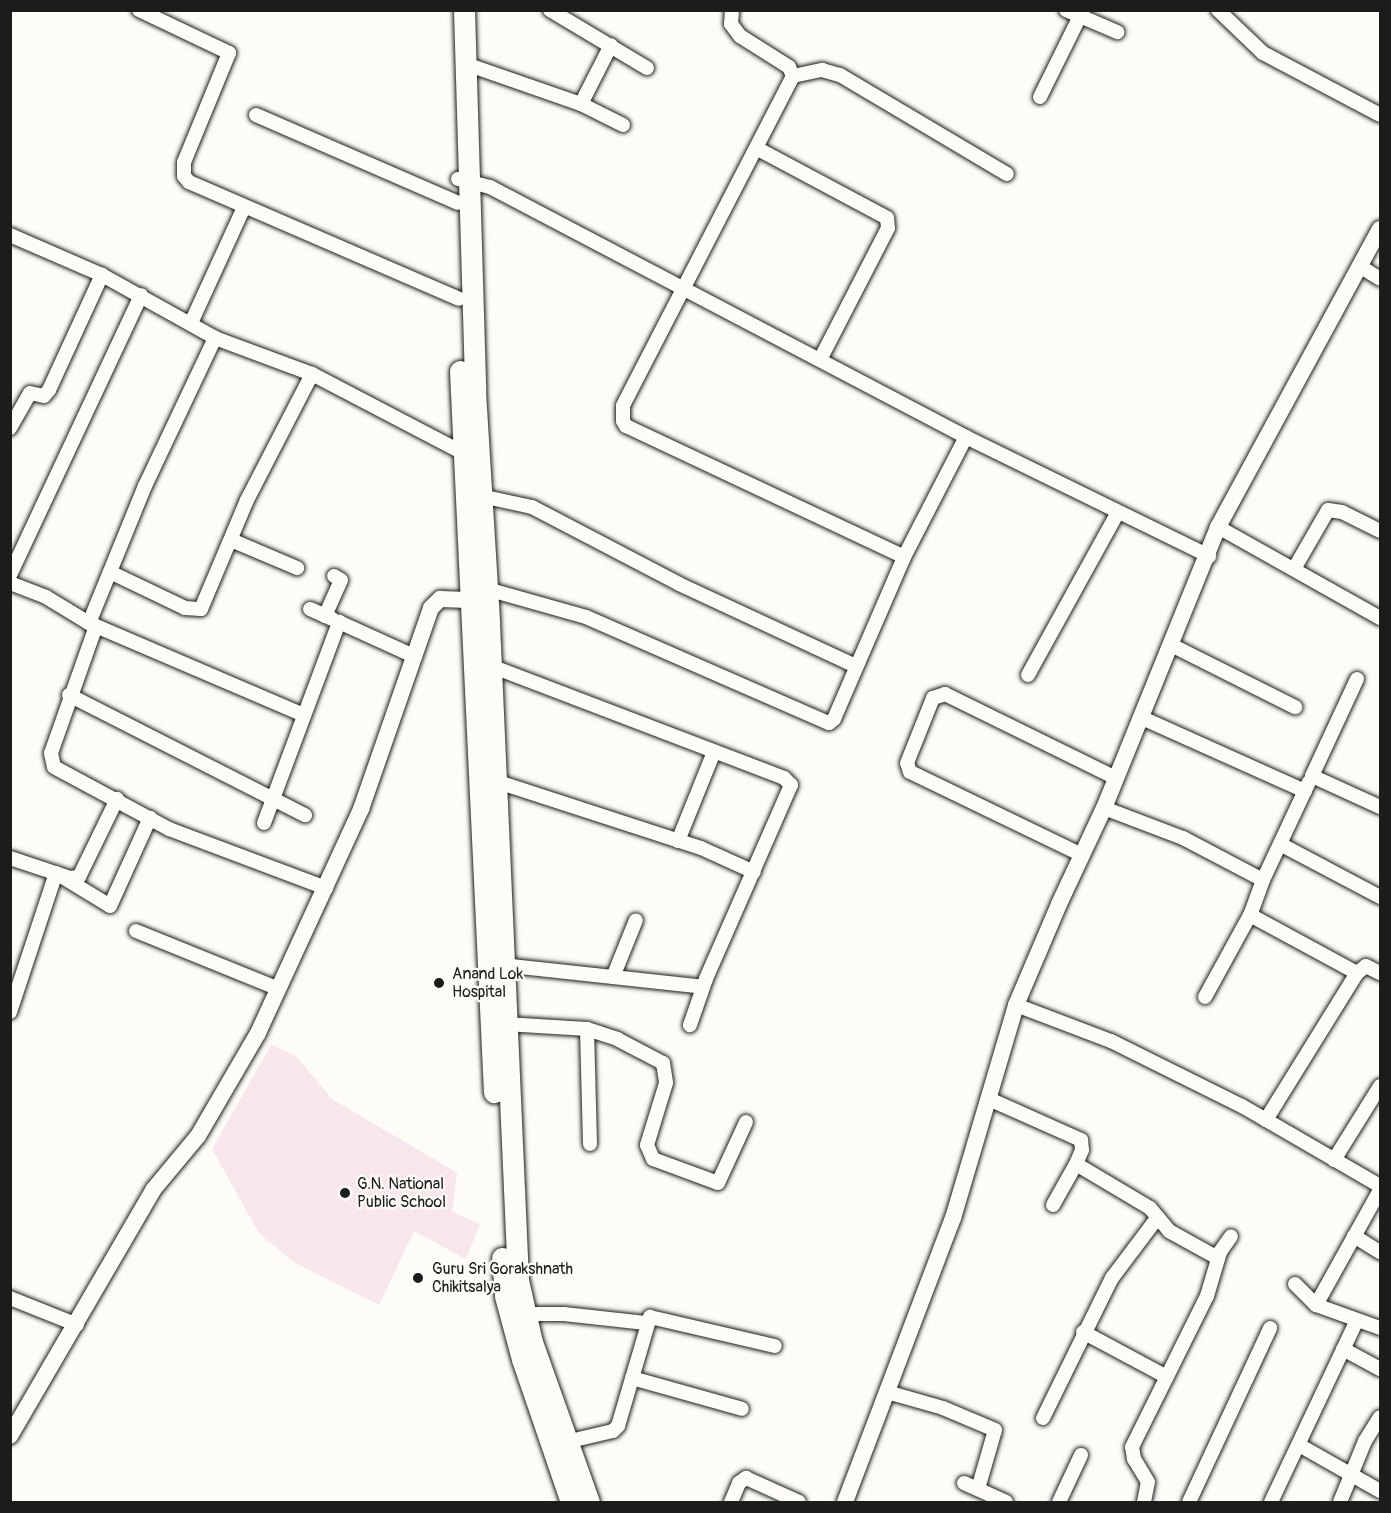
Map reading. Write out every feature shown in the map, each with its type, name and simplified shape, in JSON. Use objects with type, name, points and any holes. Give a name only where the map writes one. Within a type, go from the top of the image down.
[{"type":"main road","points":[[453,10],[491,666],[502,964],[518,1280],[526,1314],[566,1442],[589,1503]]},
{"type":"main road","points":[[464,10],[466,64],[464,180],[458,203],[461,452],[504,1286],[522,1359],[571,1503]]},
{"type":"street","points":[[139,10],[229,53],[182,171],[189,182],[459,299]]},
{"type":"street","points":[[550,10],[648,68]]},
{"type":"street","points":[[732,10],[731,24],[740,36],[789,67],[793,76],[758,148],[623,406],[627,426],[904,557]]},
{"type":"street","points":[[1066,10],[1081,14],[1117,32]]},
{"type":"street","points":[[1218,10],[1263,53],[1380,115]]},
{"type":"street","points":[[1040,97],[1081,14]]},
{"type":"street","points":[[581,104],[611,45]]},
{"type":"street","points":[[466,64],[581,104],[623,125]]},
{"type":"street","points":[[793,76],[822,70],[840,75],[1007,174]]},
{"type":"street","points":[[256,115],[458,203]]},
{"type":"street","points":[[758,148],[887,218],[888,228],[820,360]]},
{"type":"street","points":[[464,180],[496,190],[966,437],[1209,556]]},
{"type":"street","points":[[191,323],[244,207]]},
{"type":"street","points":[[845,1503],[953,1218],[1016,1005],[1104,808],[1209,556],[1218,527],[1380,229]]},
{"type":"street","points":[[10,235],[102,274],[215,338],[312,374],[461,452]]},
{"type":"street","points":[[1361,267],[1380,279]]},
{"type":"street","points":[[10,428],[30,393],[44,396],[48,390],[102,274]]},
{"type":"street","points":[[10,575],[141,295]]},
{"type":"street","points":[[215,338],[145,486],[110,572],[51,753],[54,767],[150,818],[190,837],[326,888]]},
{"type":"street","points":[[110,572],[185,608],[201,609],[247,500],[312,374]]},
{"type":"street","points":[[487,589],[586,617],[822,723],[834,719],[904,557],[966,437]]},
{"type":"street","points":[[482,496],[532,507],[679,584],[856,666]]},
{"type":"street","points":[[1294,569],[1328,510],[1342,512],[1380,531]]},
{"type":"street","points":[[1028,675],[1118,512]]},
{"type":"street","points":[[1218,527],[1380,618]]},
{"type":"street","points":[[231,540],[297,568]]},
{"type":"street","points":[[325,616],[341,580],[334,576]]},
{"type":"street","points":[[10,583],[46,597],[92,624],[304,715]]},
{"type":"street","points":[[10,1436],[45,1373],[77,1325],[153,1190],[198,1136],[258,1033],[361,809],[435,602],[468,600]]},
{"type":"street","points":[[310,609],[414,656]]},
{"type":"street","points":[[264,824],[339,622]]},
{"type":"street","points":[[1171,645],[1295,707]]},
{"type":"street","points":[[491,666],[784,778],[791,785],[703,987],[690,1025]]},
{"type":"street","points":[[1205,998],[1250,915],[1263,880],[1357,679]]},
{"type":"street","points":[[1082,855],[910,772],[907,763],[933,698],[945,694],[1116,778]]},
{"type":"street","points":[[69,695],[272,801],[305,815]]},
{"type":"street","points":[[1140,717],[1305,790]]},
{"type":"street","points":[[678,841],[714,752]]},
{"type":"street","points":[[1312,776],[1380,807]]},
{"type":"street","points":[[495,781],[678,841],[754,872]]},
{"type":"street","points":[[11,858],[56,873],[79,877],[117,799]]},
{"type":"street","points":[[1104,808],[1183,838],[1263,880]]},
{"type":"street","points":[[56,873],[110,906],[150,818]]},
{"type":"street","points":[[1280,844],[1380,897]]},
{"type":"street","points":[[10,1012],[56,873]]},
{"type":"street","points":[[1250,915],[1357,973]]},
{"type":"street","points":[[613,977],[636,920]]},
{"type":"street","points":[[136,931],[279,989]]},
{"type":"street","points":[[502,964],[703,987]]},
{"type":"street","points":[[1266,1120],[1357,973],[1366,966],[1380,973]]},
{"type":"street","points":[[1016,1005],[1111,1041],[1266,1120],[1380,1188],[1316,1305]]},
{"type":"street","points":[[505,1024],[587,1029],[617,1039],[663,1063],[666,1083],[647,1145],[653,1159],[718,1183],[746,1122]]},
{"type":"street","points":[[587,1029],[590,1144]]},
{"type":"street","points":[[1334,1160],[1380,1086]]},
{"type":"street","points":[[989,1099],[1076,1135],[1082,1144],[1076,1164],[1053,1205]]},
{"type":"street","points":[[1076,1164],[1150,1208],[1169,1231],[1218,1258]]},
{"type":"street","points":[[1043,1418],[1083,1332],[1112,1278],[1158,1217]]},
{"type":"street","points":[[1144,1503],[1148,1482],[1132,1447],[1207,1296],[1218,1258],[1231,1236]]},
{"type":"street","points":[[1354,1236],[1380,1252]]},
{"type":"street","points":[[1294,1284],[1316,1305],[1356,1322],[1380,1328]]},
{"type":"street","points":[[10,1298],[77,1325]]},
{"type":"street","points":[[526,1314],[646,1323]]},
{"type":"street","points":[[566,1442],[613,1431],[623,1415],[646,1323],[656,1315],[775,1346]]},
{"type":"street","points":[[1271,1503],[1356,1322]]},
{"type":"street","points":[[1189,1503],[1270,1328]]},
{"type":"street","points":[[1083,1332],[1167,1377]]},
{"type":"street","points":[[1343,1349],[1380,1369]]},
{"type":"street","points":[[633,1378],[742,1408]]},
{"type":"street","points":[[887,1392],[943,1408],[995,1430],[978,1489]]},
{"type":"street","points":[[1340,1503],[1354,1475],[1365,1441],[1380,1417]]},
{"type":"street","points":[[1299,1445],[1380,1491]]},
{"type":"street","points":[[1059,1503],[1081,1455]]},
{"type":"street","points":[[731,1503],[739,1483],[746,1479],[799,1503]]},
{"type":"street","points":[[963,1483],[1006,1503]]},
{"type":"shaded area","name":"G.N. National Public School","points":[[271,1045],[296,1056],[332,1099],[457,1173],[452,1212],[480,1224],[466,1259],[414,1231],[379,1305],[295,1263],[259,1233],[212,1149]]},
{"type":"place","name":"Anand Lok Hospital","points":[[439,983]]},
{"type":"place","name":"G.N. National Public School","points":[[345,1193]]},
{"type":"place","name":"Guru Sri Gorakshnath Chikitsalya","points":[[418,1278]]}]
